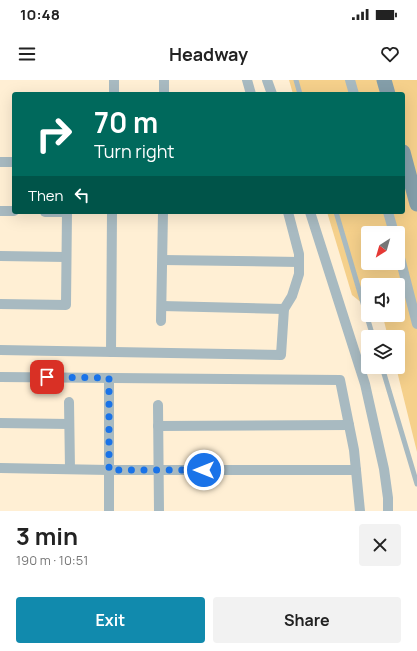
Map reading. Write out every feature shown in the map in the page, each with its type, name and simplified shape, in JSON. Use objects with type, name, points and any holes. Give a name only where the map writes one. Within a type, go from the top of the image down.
[{"type":"main road","points":[[384,80],[387,92]]},
{"type":"main road","points":[[405,159],[417,204]]},
{"type":"street","points":[[114,80],[114,92]]},
{"type":"street","points":[[164,80],[164,92]]},
{"type":"street","points":[[247,80],[250,92]]},
{"type":"street","points":[[267,80],[271,92]]},
{"type":"street","points":[[350,80],[353,92]]},
{"type":"street","points":[[0,162],[12,162]]},
{"type":"street","points":[[0,211],[12,211]]},
{"type":"street","points":[[0,304],[66,305],[67,214]]},
{"type":"street","points":[[110,352],[112,214]]},
{"type":"street","points":[[162,321],[164,214]]},
{"type":"street","points":[[0,350],[281,355],[284,309],[292,296],[299,274],[299,254],[289,214]]},
{"type":"street","points":[[311,214],[365,384],[384,469],[388,498],[388,511]]},
{"type":"street","points":[[389,214],[392,226]]},
{"type":"street","points":[[0,256],[66,257]]},
{"type":"street","points":[[163,260],[299,262]]},
{"type":"street","points":[[403,270],[417,324]]},
{"type":"street","points":[[162,306],[284,309]]},
{"type":"street","points":[[0,377],[340,380],[354,450],[360,511]]},
{"type":"street","points":[[109,378],[109,511]]},
{"type":"street","points":[[69,402],[70,469]]},
{"type":"street","points":[[158,405],[159,511]]},
{"type":"street","points":[[0,423],[69,424]]},
{"type":"street","points":[[158,426],[349,425]]},
{"type":"street","points":[[0,468],[109,470],[356,470]]},
{"type":"lane","points":[[296,80],[299,92]]},
{"type":"lane","points":[[337,214],[371,330]]},
{"type":"lane","points":[[384,374],[417,484]]},
{"type":"shaded area","points":[[289,80],[417,80],[417,452],[398,374],[405,374],[405,330],[386,330],[384,322],[405,322],[405,278],[361,278],[361,302],[352,295],[328,214],[405,214],[405,92],[292,92]]},
{"type":"route","points":[[47,377],[109,378],[109,470],[204,470]]}]
